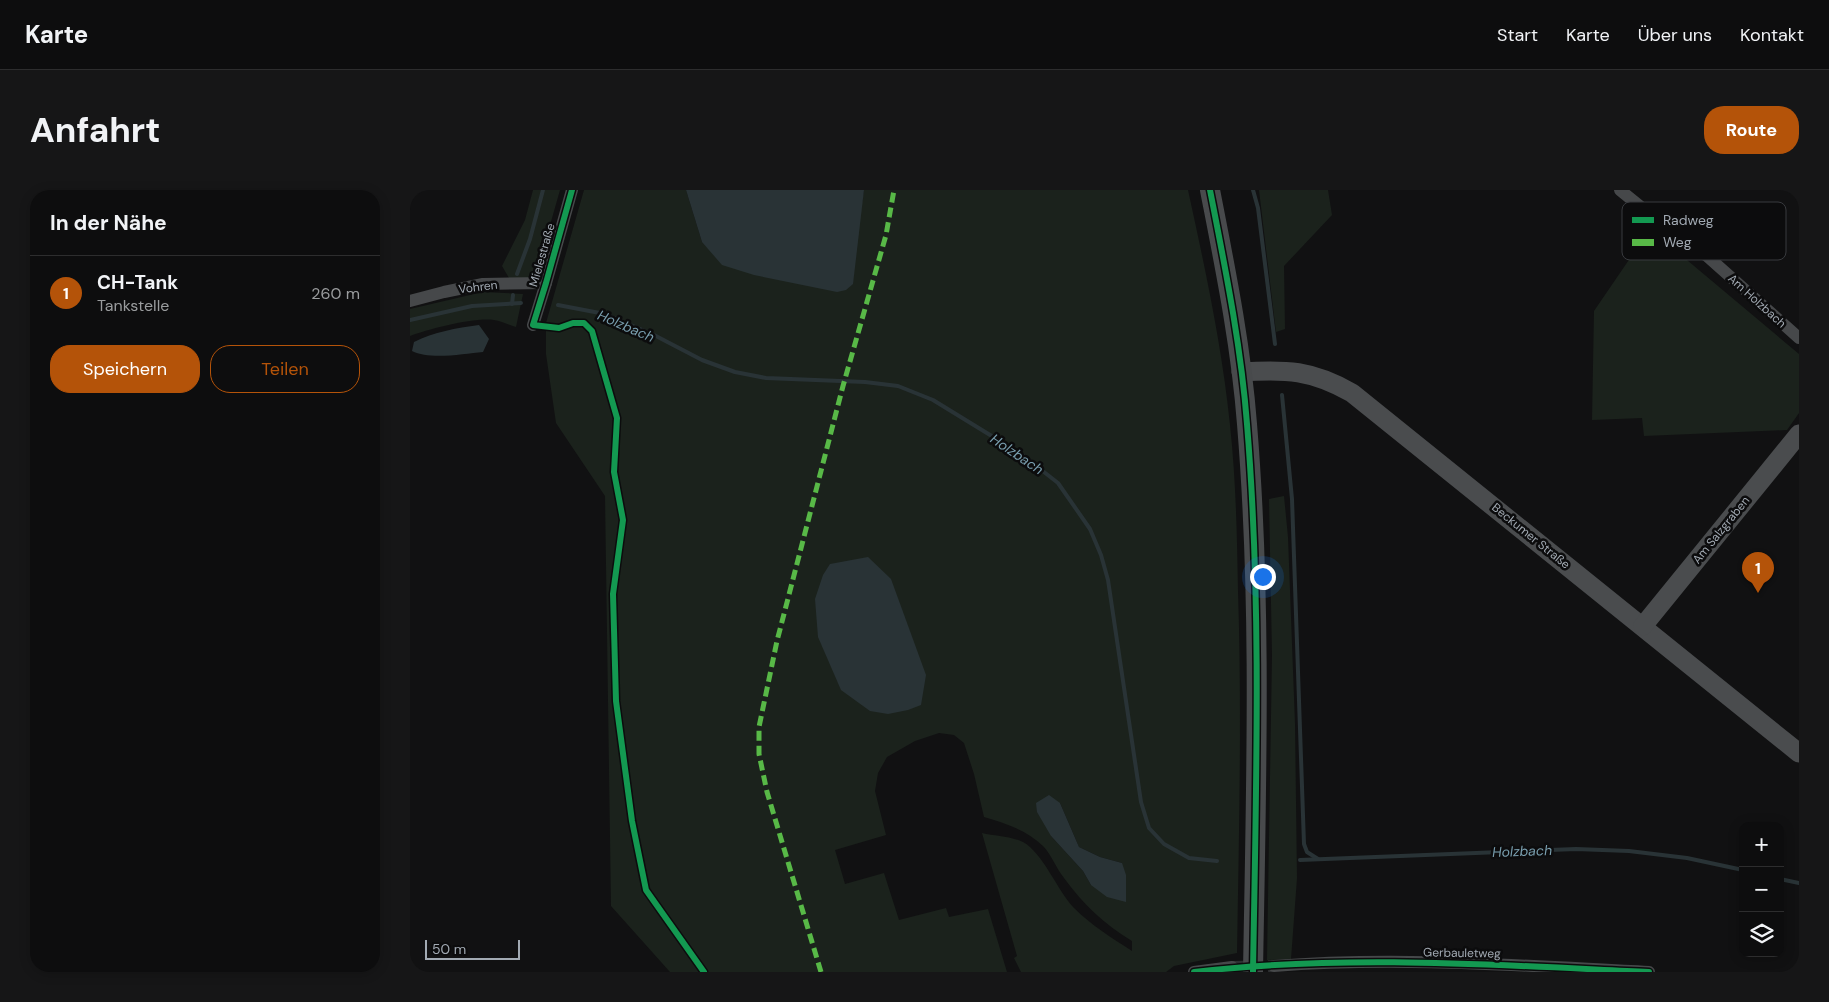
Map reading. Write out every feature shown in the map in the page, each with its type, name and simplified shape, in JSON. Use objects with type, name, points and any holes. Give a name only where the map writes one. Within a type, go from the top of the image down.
[{"type":"main road","points":[[1210,190],[1229,287],[1241,372],[1247,422],[1254,536],[1256,634],[1253,972]]},
{"type":"street","name":"Mielestraße","points":[[532,325],[572,190]]},
{"type":"street","name":"Am Holzbach","points":[[1620,190],[1635,202]]},
{"type":"street","name":"Am Holzbach","points":[[1711,260],[1799,338]]},
{"type":"street","name":"Vohren","points":[[410,301],[483,284],[546,283]]},
{"type":"street","name":"Beckumer Straße","points":[[1241,372],[1270,370],[1308,374],[1331,381],[1352,393],[1799,753]]},
{"type":"street","name":"Am Salzgraben","points":[[1643,626],[1799,434]]},
{"type":"street","name":"Gerbauletweg","points":[[1274,966],[1327,962],[1394,963],[1649,972]]},
{"type":"street","points":[[1194,972],[1232,967]]},
{"type":"shaded area","points":[[533,190],[560,190],[535,278],[509,278],[502,266],[525,220]]},
{"type":"shaded area","points":[[584,190],[686,190],[702,242],[861,209],[864,190],[1188,190],[1218,336],[1227,395],[1234,466],[1240,682],[1237,953],[1174,966],[1166,972],[1021,972],[1014,958],[1017,956],[982,833],[1008,837],[1023,842],[1030,847],[1037,854],[1074,908],[1102,931],[1132,951],[1132,941],[1112,928],[1086,905],[1061,874],[1046,849],[1037,840],[1015,828],[984,817],[974,774],[964,743],[954,735],[939,733],[915,741],[887,757],[878,773],[875,791],[886,835],[835,850],[845,884],[884,873],[899,920],[946,908],[949,917],[988,909],[1007,972],[670,972],[611,906],[605,496],[556,423],[546,354],[546,323]],"holes":[[[1060,803],[1079,847],[1100,857],[1122,863],[1091,885],[1083,871],[1051,836]]]},
{"type":"shaded area","points":[[686,190],[864,190],[853,284],[846,290],[837,292],[754,275],[722,265],[702,242]]},
{"type":"shaded area","points":[[1259,190],[1328,190],[1332,215],[1284,266],[1285,329],[1276,332]]},
{"type":"shaded area","points":[[1629,260],[1687,260],[1799,354],[1799,413],[1787,430],[1644,436],[1642,418],[1592,420],[1594,311]]},
{"type":"shaded area","points":[[483,292],[523,294],[516,327],[494,320],[475,320],[439,327],[410,336],[410,309]]},
{"type":"shaded area","points":[[479,325],[489,339],[483,352],[437,356],[419,354],[412,351],[414,342],[429,336]]},
{"type":"shaded area","points":[[1284,496],[1288,537],[1295,724],[1297,878],[1291,959],[1267,960],[1272,655],[1269,499]]},
{"type":"shaded area","points":[[868,557],[891,579],[926,675],[921,705],[888,714],[870,711],[841,690],[818,637],[815,599],[823,575],[830,564]]},
{"type":"shaded area","points":[[1049,795],[1060,803],[1079,847],[1100,857],[1122,863],[1126,875],[1126,902],[1107,897],[1091,885],[1083,871],[1051,836],[1037,812],[1036,803]]},
{"type":"waterway","points":[[517,274],[530,239],[543,190]]},
{"type":"waterway","points":[[1253,190],[1258,208],[1275,344]]},
{"type":"waterway","points":[[512,304],[513,295]]},
{"type":"waterway","name":"Holzbach","points":[[410,320],[472,306],[521,303]]},
{"type":"waterway","name":"Holzbach","points":[[558,305],[605,314],[654,335],[702,360],[735,372],[766,378],[865,382],[898,386],[933,400],[1021,454],[1058,483],[1090,529],[1101,555],[1108,580],[1141,802],[1149,828],[1164,844],[1189,858],[1217,861]]},
{"type":"waterway","points":[[1282,395],[1292,499],[1304,844],[1307,852],[1318,859]]},
{"type":"waterway","name":"Holzbach","points":[[1300,860],[1576,849],[1629,851],[1687,858],[1739,869]]},
{"type":"waterway","name":"Holzbach","points":[[1784,880],[1799,883]]},
{"type":"tunnel","points":[[1232,967],[1274,966]]},
{"type":"marked path","points":[[821,972],[767,792],[759,754],[759,727],[777,641],[843,386],[886,235],[894,190]]},
{"type":"cycle path","points":[[572,190],[533,325],[559,328],[573,323],[584,323],[592,331],[617,418],[614,472],[623,520],[613,594],[616,701],[632,821],[646,890],[704,972]]},
{"type":"cycle path","points":[[1210,190],[1241,365],[1252,492],[1257,698],[1253,972]]},
{"type":"cycle path","points":[[1194,972],[1307,963],[1364,962],[1478,964],[1649,972]]},
{"type":"place","name":"CH-Tank","points":[[1758,593]]}]
